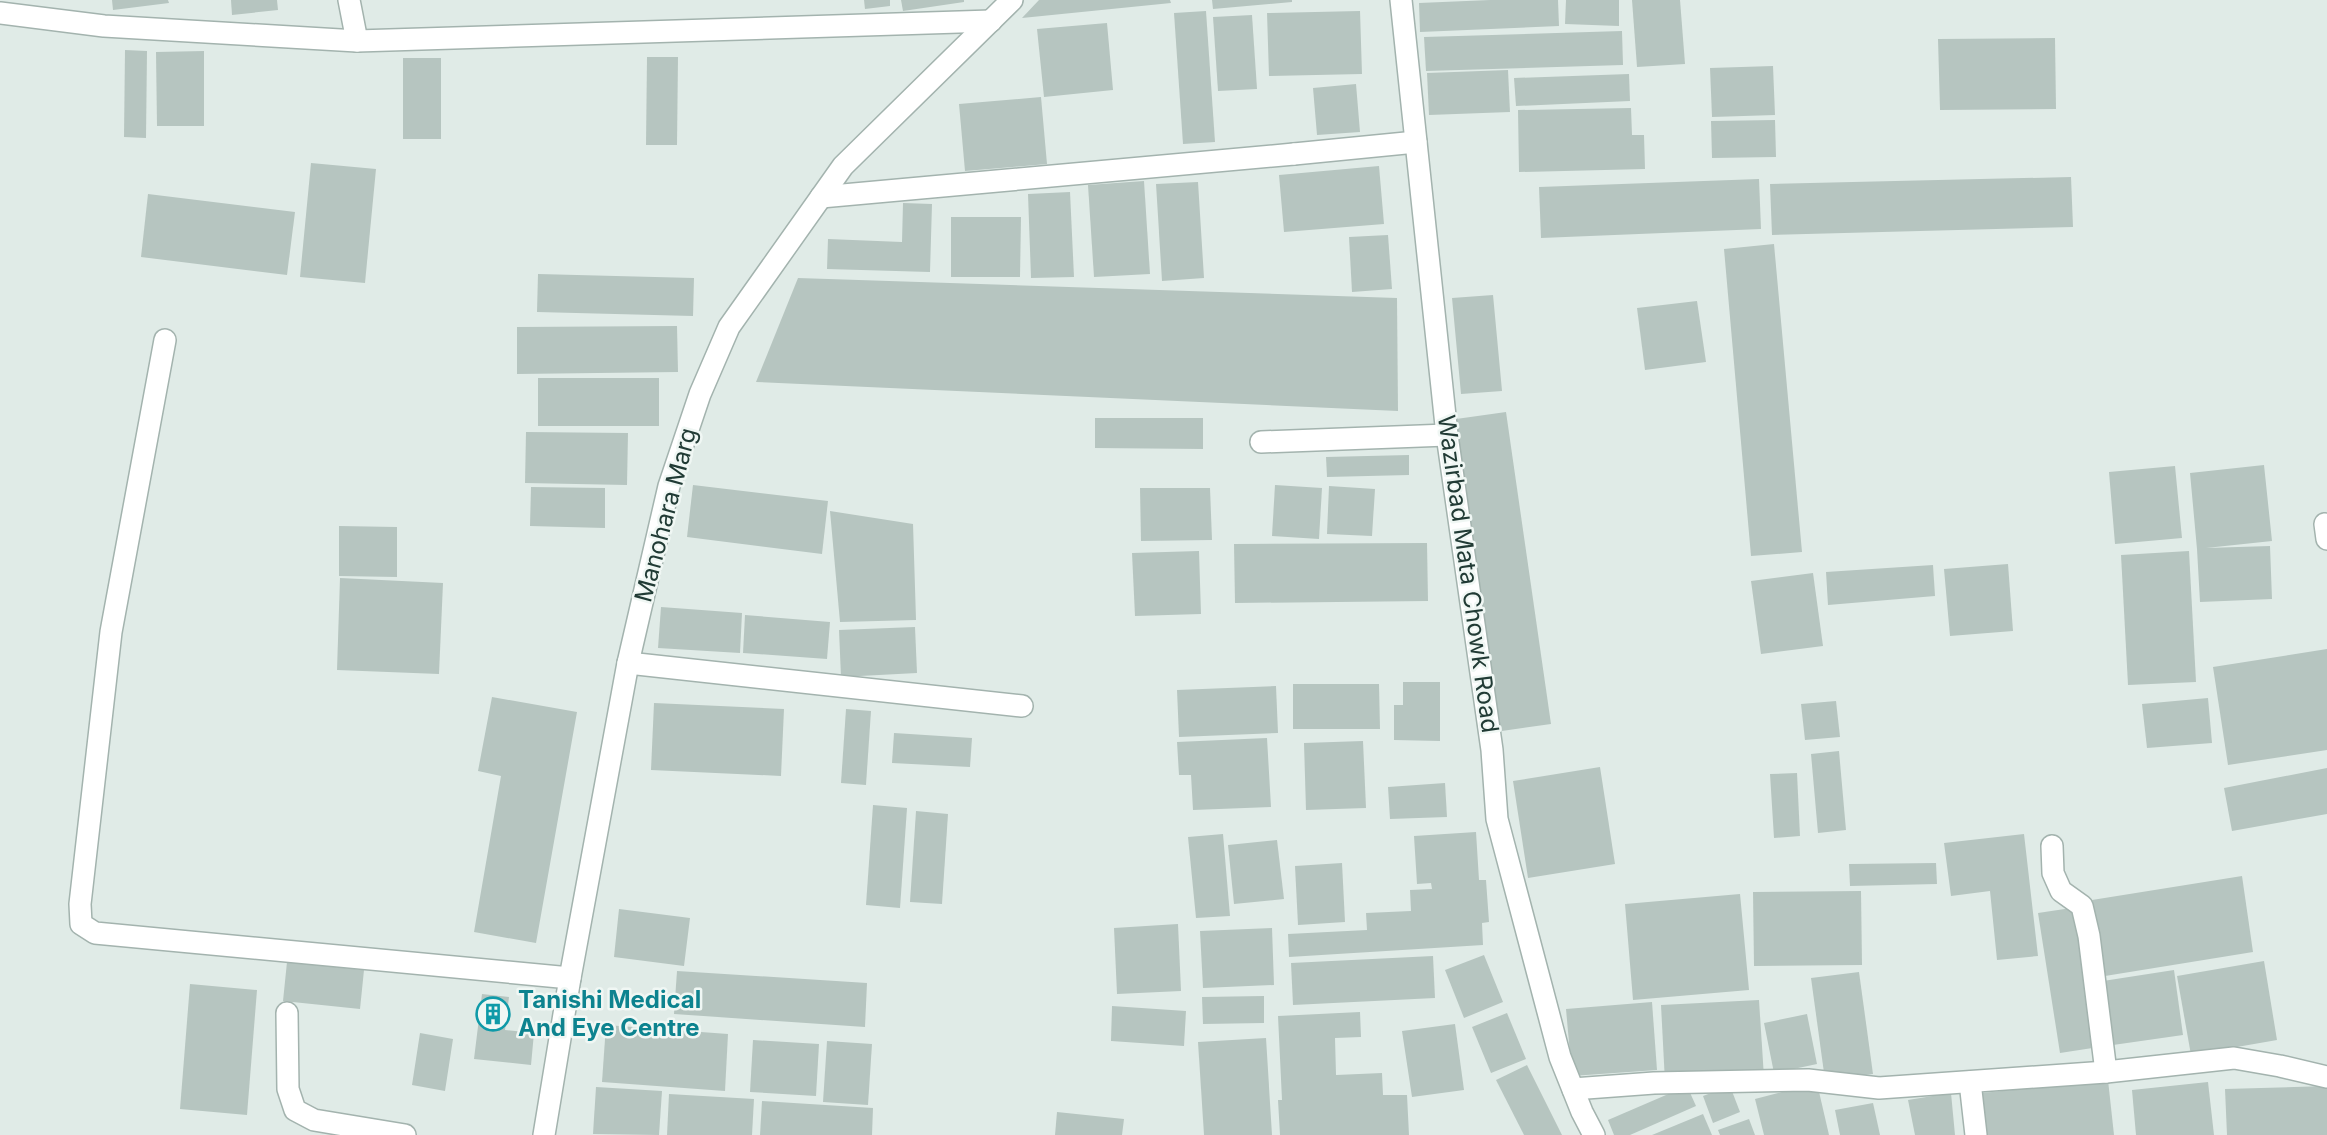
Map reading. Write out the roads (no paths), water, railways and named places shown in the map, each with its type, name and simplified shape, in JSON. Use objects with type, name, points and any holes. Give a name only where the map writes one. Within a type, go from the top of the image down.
[{"type":"street","points":[[349,0],[357,41]]},
{"type":"street","name":"Manohara Marg","points":[[544,1135],[628,663],[669,486],[705,383],[729,327],[843,166],[1012,0]]},
{"type":"street","name":"Wazirbad Mata Chowk Road","points":[[1401,0],[1447,435],[1492,750],[1497,819],[1560,1057],[1594,1135]]},
{"type":"street","points":[[0,13],[48,10],[104,26],[357,41],[990,21]]},
{"type":"street","points":[[821,197],[1416,142]]},
{"type":"street","points":[[165,340],[111,632],[80,904],[81,924],[95,933],[570,978]]},
{"type":"street","points":[[1261,442],[1426,438],[1447,435]]},
{"type":"street","points":[[628,663],[1022,706]]},
{"type":"street","points":[[2052,846],[2053,873],[2061,891],[2082,906],[2089,936],[2106,1072]]},
{"type":"street","points":[[287,1013],[288,1089],[295,1110],[314,1121],[405,1135]]},
{"type":"street","points":[[1573,1089],[1654,1083],[1808,1080],[1879,1088],[2106,1072],[2234,1058],[2327,1077]]},
{"type":"street","points":[[1970,1082],[1976,1135]]},
{"type":"place","name":"Tanishi Medical And Eye Centre","points":[[493,1014]]}]
